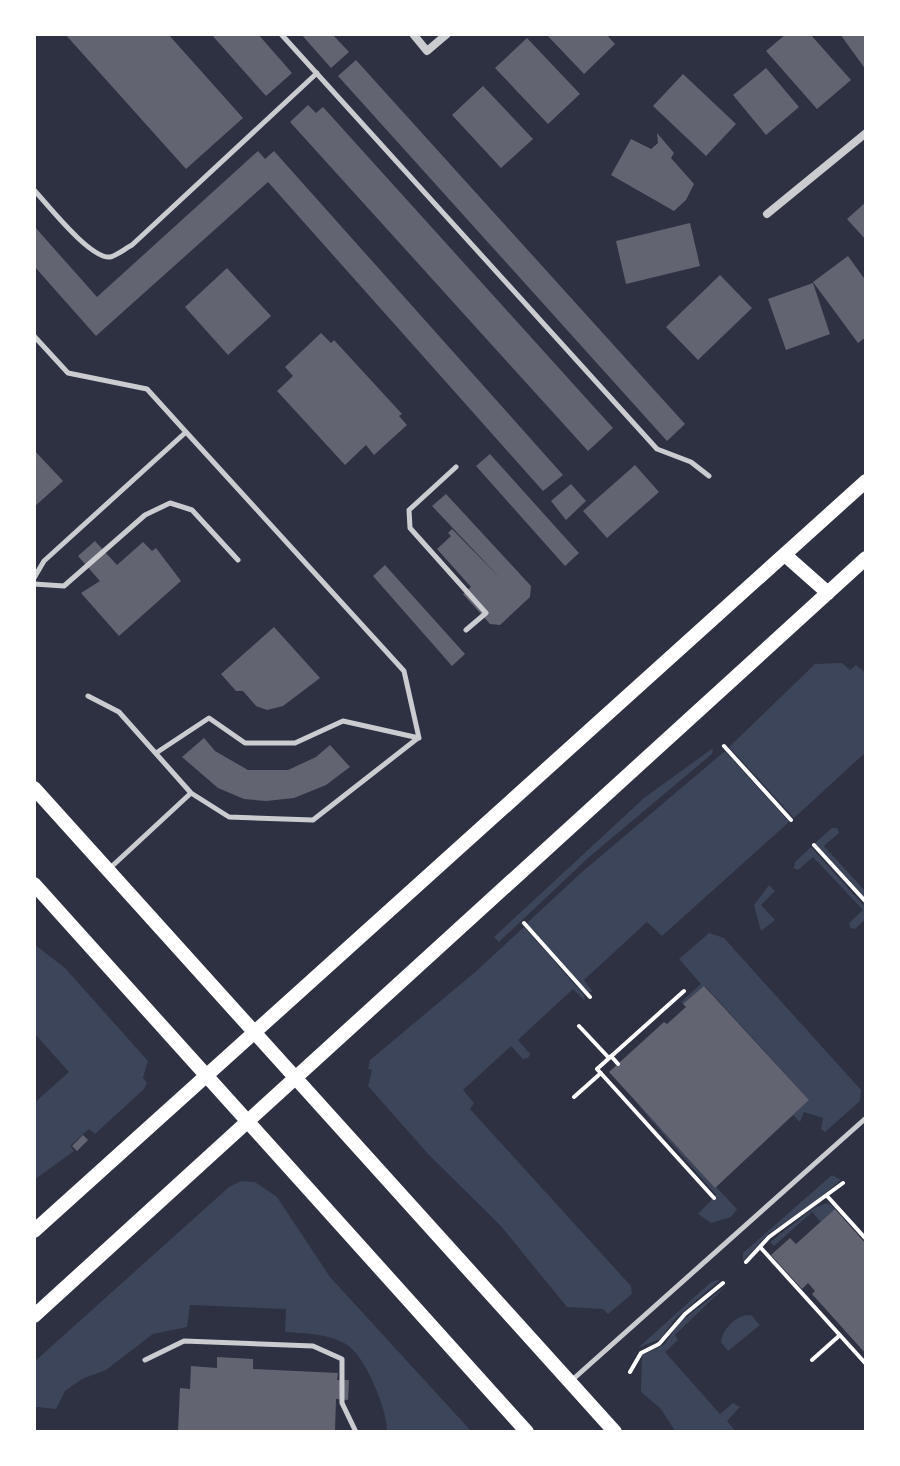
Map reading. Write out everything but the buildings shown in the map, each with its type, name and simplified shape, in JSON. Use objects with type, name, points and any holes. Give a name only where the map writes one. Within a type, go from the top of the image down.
[{"type":"main road","points":[[34,1231],[251,1031],[866,481]]},
{"type":"main road","points":[[785,555],[828,593]]},
{"type":"main road","points":[[34,1316],[866,558]]},
{"type":"main road","points":[[34,788],[615,1432]]},
{"type":"main road","points":[[34,884],[527,1432]]},
{"type":"street","points":[[413,34],[427,51],[447,34]]},
{"type":"street","points":[[767,214],[866,133]]},
{"type":"lane","points":[[281,34],[657,449],[691,462],[709,476]]},
{"type":"lane","points":[[34,190],[85,245],[98,254],[110,257],[132,245],[317,73]]},
{"type":"lane","points":[[34,336],[68,373],[147,389],[404,671],[419,738]]},
{"type":"lane","points":[[186,432],[44,561],[34,581],[64,586],[145,515],[170,503],[192,510],[238,560]]},
{"type":"lane","points":[[456,467],[409,510],[410,528],[486,613],[466,630]]},
{"type":"lane","points":[[88,696],[119,712],[191,793],[229,817],[313,820],[419,738]]},
{"type":"lane","points":[[156,753],[209,718],[245,743],[295,743],[343,721],[419,738]]},
{"type":"lane","points":[[107,871],[191,793]]},
{"type":"lane","points":[[570,1382],[866,1118]]},
{"type":"lane","points":[[145,1360],[184,1341],[313,1346],[342,1359],[342,1403],[356,1432]]},
{"type":"path","points":[[724,746],[791,820]]},
{"type":"path","points":[[814,845],[866,902]]},
{"type":"path","points":[[524,923],[590,997]]},
{"type":"path","points":[[684,991],[597,1069],[611,1079],[714,1198]]},
{"type":"path","points":[[579,1026],[618,1064]]},
{"type":"path","points":[[574,1097],[601,1073]]},
{"type":"path","points":[[746,1262],[769,1237],[828,1197],[843,1183]]},
{"type":"path","points":[[828,1197],[866,1239]]},
{"type":"path","points":[[761,1248],[866,1364]]},
{"type":"path","points":[[630,1372],[641,1353],[659,1344],[685,1314],[723,1283]]},
{"type":"path","points":[[812,1360],[840,1335]]},
{"type":"shaded area","points":[[842,663],[850,670],[856,665],[866,673],[866,752],[794,818],[729,747],[815,664]]},
{"type":"shaded area","points":[[713,748],[712,754],[588,858],[499,942],[494,937],[644,798]]},
{"type":"shaded area","points":[[725,751],[789,822],[662,936],[647,922],[584,980],[593,992],[588,992],[527,923],[582,872]]},
{"type":"shaded area","points":[[832,828],[837,828],[839,833],[824,846],[866,892],[866,899],[815,843]]},
{"type":"shaded area","points":[[811,847],[866,908],[866,919],[855,929],[850,928],[849,923],[863,910],[813,857],[798,870],[794,868],[795,862]]},
{"type":"shaded area","points":[[769,885],[775,891],[761,905],[775,920],[761,931],[754,905]]},
{"type":"shaded area","points":[[524,927],[584,995],[585,1001],[573,989],[518,1040],[530,1054],[528,1058],[523,1059],[511,1046],[463,1090],[474,1103],[470,1109],[631,1286],[632,1294],[608,1314],[603,1309],[567,1307],[500,1225],[429,1155],[368,1086],[372,1070],[368,1069],[370,1060]]},
{"type":"shaded area","points":[[709,933],[724,938],[861,1090],[860,1101],[825,1132],[821,1129],[823,1118],[804,1112],[800,1122],[793,1115],[809,1100],[705,986],[683,1004],[681,1002],[701,984],[679,959]]},
{"type":"shaded area","points":[[34,944],[65,968],[148,1061],[143,1078],[147,1083],[144,1089],[95,1134],[89,1129],[70,1146],[74,1151],[34,1180],[34,1103],[69,1072],[34,1033]]},
{"type":"shaded area","points":[[632,1098],[737,1209],[731,1217],[711,1223],[698,1214],[716,1195]]},
{"type":"shaded area","points":[[832,1175],[841,1180],[797,1216],[769,1233],[743,1261],[743,1253]]},
{"type":"shaded area","points":[[241,1181],[255,1182],[277,1197],[330,1277],[472,1432],[387,1432],[384,1411],[361,1359],[346,1344],[332,1338],[285,1332],[286,1309],[190,1305],[187,1327],[153,1334],[106,1370],[82,1379],[65,1391],[56,1409],[36,1407],[34,1432],[34,1362],[229,1187]]},
{"type":"shaded area","points":[[828,1203],[835,1209],[821,1222],[812,1212],[774,1246],[770,1242],[814,1208]]},
{"type":"shaded area","points":[[721,1279],[676,1318],[660,1339],[638,1348],[711,1282]]},
{"type":"shaded area","points":[[727,1285],[675,1335],[678,1340],[665,1352],[720,1414],[733,1403],[740,1407],[727,1421],[736,1432],[676,1432],[660,1408],[641,1392],[642,1355],[664,1345],[679,1323]]},
{"type":"shaded area","points":[[751,1315],[760,1325],[728,1351],[721,1342],[725,1332],[736,1319]]}]
